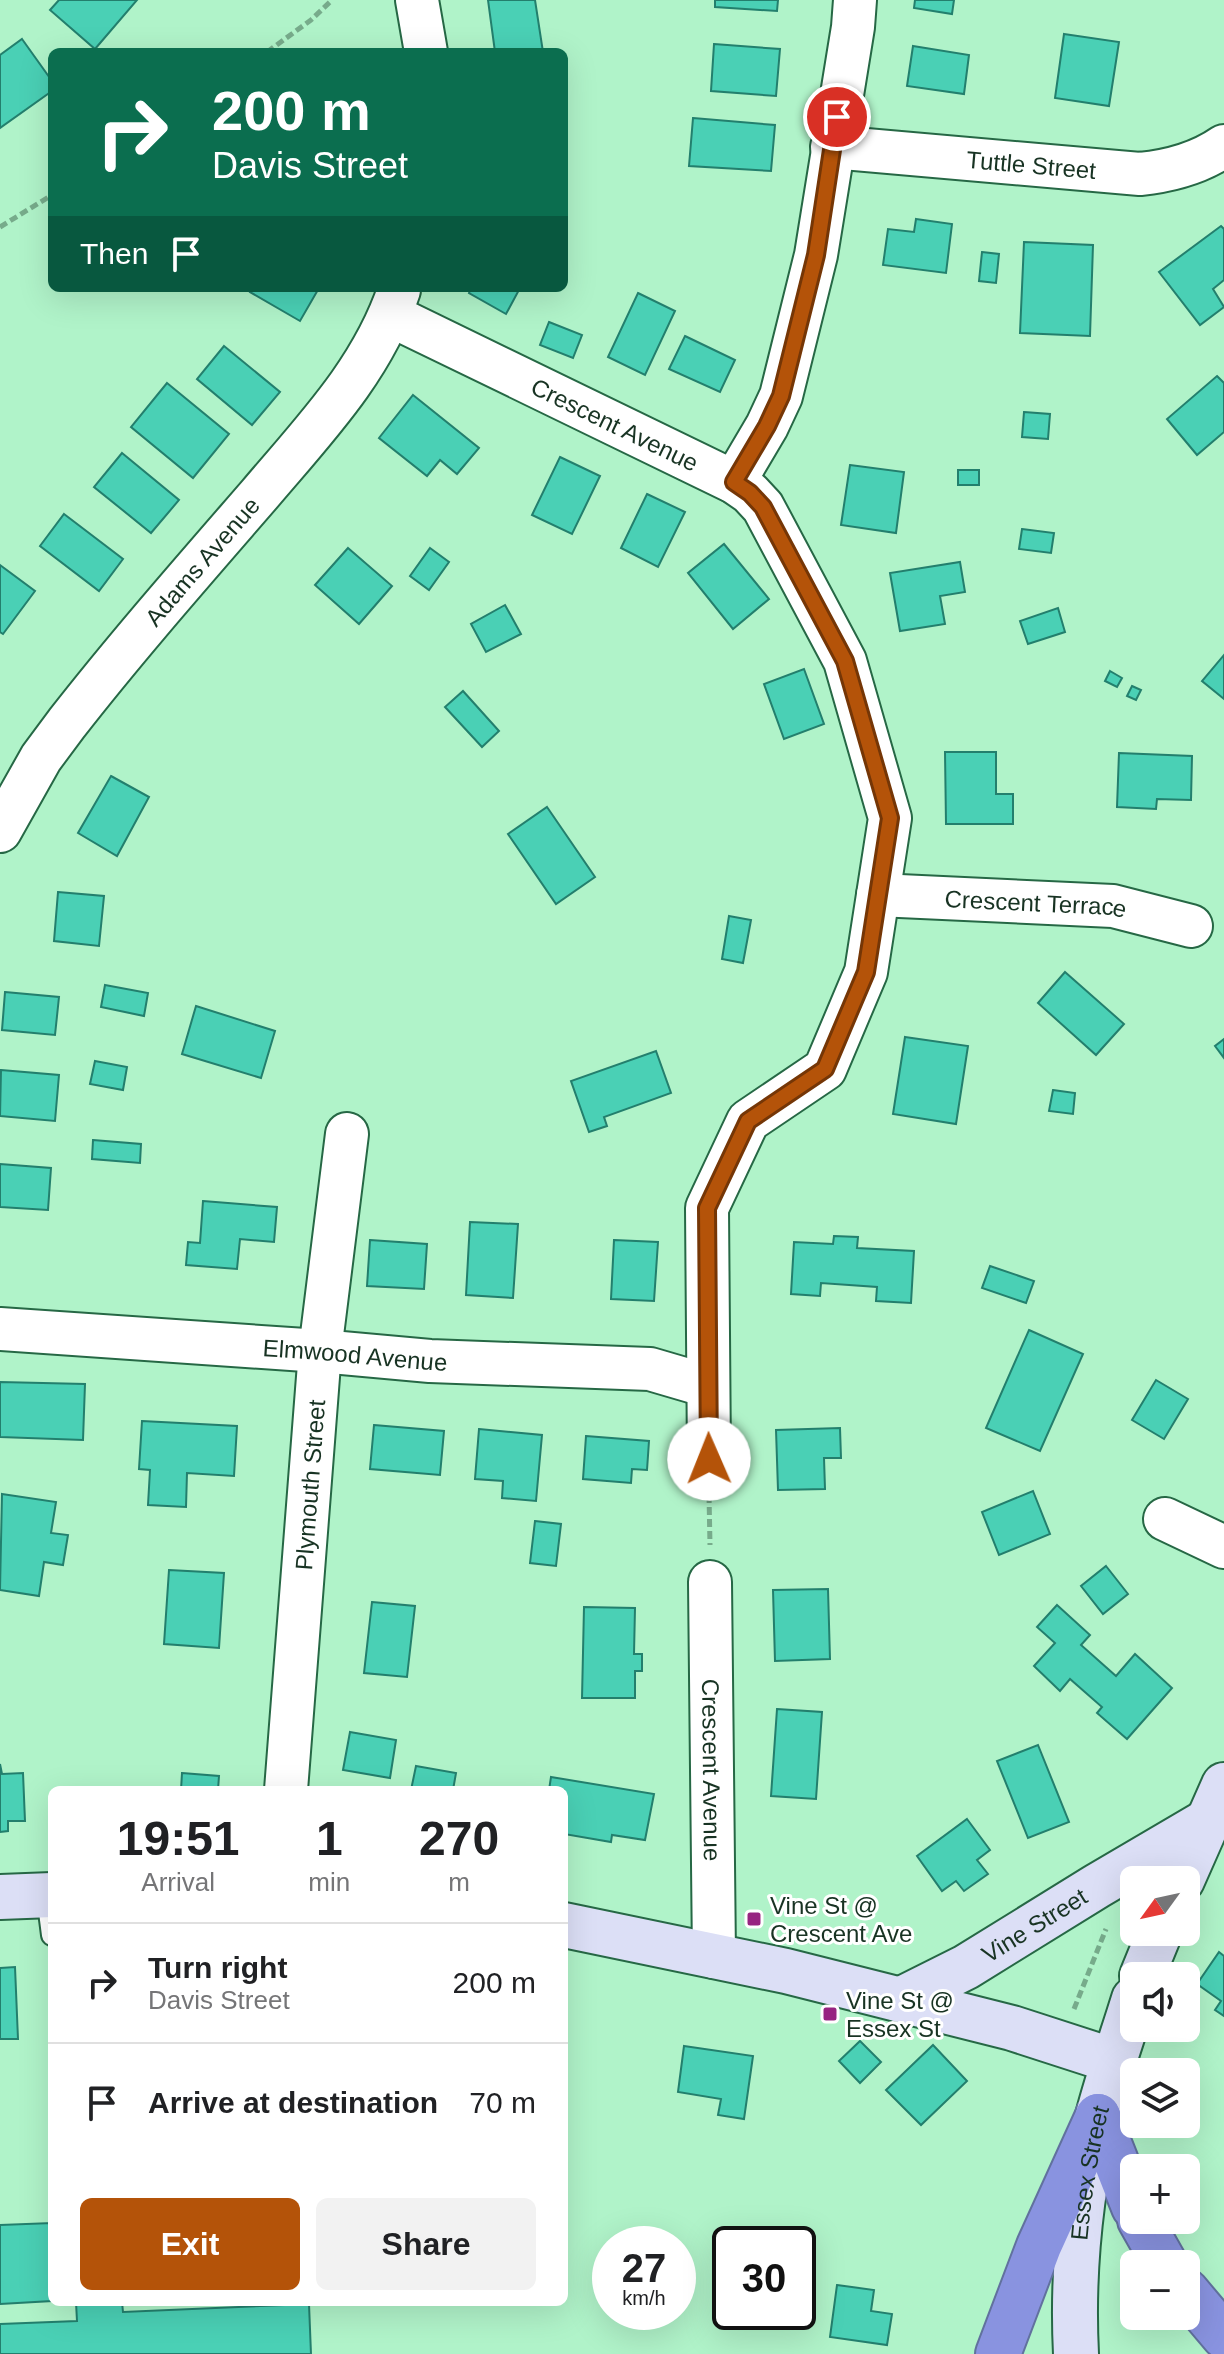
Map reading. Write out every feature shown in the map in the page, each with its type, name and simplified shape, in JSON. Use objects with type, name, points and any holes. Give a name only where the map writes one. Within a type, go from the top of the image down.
[{"type":"highway","points":[[1098,2116],[1120,2172]]},
{"type":"highway","points":[[998,2354],[1039,2246],[1098,2116]]},
{"type":"highway","points":[[1200,2308],[1224,2336]]},
{"type":"street","points":[[417,0],[425,48]]},
{"type":"street","points":[[734,482],[781,396],[816,255],[855,0]]},
{"type":"street","name":"Tuttle Street","points":[[832,147],[1140,174],[1198,161],[1224,146]]},
{"type":"street","name":"Crescent Avenue","points":[[395,302],[750,493],[763,507],[845,661],[890,818],[866,972],[825,1069],[748,1121],[707,1208],[709,1459]]},
{"type":"street","name":"Adams Avenue","points":[[0,831],[34,770],[67,723],[316,428],[360,371],[376,345],[395,302]]},
{"type":"street","name":"Crescent Terrace","points":[[878,895],[1113,906],[1191,926]]},
{"type":"street","name":"Plymouth Street","points":[[286,1786],[320,1351],[347,1134]]},
{"type":"street","name":"Elmwood Avenue","points":[[0,1329],[430,1361],[650,1369],[708,1386]]},
{"type":"street","points":[[1165,1519],[1224,1547]]},
{"type":"street","name":"Crescent Avenue","points":[[710,1582],[714,1957]]},
{"type":"street","points":[[1188,1866],[1215,1804]]},
{"type":"street","name":"Vine Street","points":[[900,2000],[966,1967],[1097,1886],[1215,1804]]},
{"type":"street","points":[[0,1897],[48,1909]]},
{"type":"street","points":[[568,1926],[786,1971],[1012,2028],[1114,2061]]},
{"type":"street","name":"Essex Street","points":[[1076,2354],[1076,2259],[1087,2170],[1098,2116],[1120,2042]]},
{"type":"path","points":[[272,48],[332,0]]},
{"type":"path","points":[[0,227],[48,197]]},
{"type":"path","points":[[709,1459],[710,1582]]},
{"type":"path","points":[[1072,2014],[1107,1926]]},
{"type":"building","points":[[59,0],[137,0],[96,48],[50,10]]},
{"type":"building","points":[[488,0],[535,0],[542,48],[494,48]]},
{"type":"building","points":[[715,0],[778,0],[777,11],[715,7]]},
{"type":"building","points":[[915,0],[954,0],[952,14],[914,8]]},
{"type":"building","points":[[1064,34],[1119,42],[1109,106],[1055,98]]},
{"type":"building","points":[[22,39],[48,75],[48,94],[0,128],[0,55]]},
{"type":"building","points":[[714,44],[780,49],[776,96],[711,91]]},
{"type":"building","points":[[913,46],[969,55],[964,94],[907,86]]},
{"type":"building","points":[[693,118],[775,125],[771,171],[689,166]]},
{"type":"building","points":[[916,219],[952,224],[946,273],[883,265],[888,229],[914,232]]},
{"type":"building","points":[[1221,226],[1224,229],[1224,280],[1213,289],[1224,307],[1200,325],[1159,272]]},
{"type":"building","points":[[1024,242],[1093,245],[1090,336],[1020,333]]},
{"type":"building","points":[[982,252],[999,254],[996,283],[979,281]]},
{"type":"building","points":[[250,292],[317,292],[300,321]]},
{"type":"building","points":[[469,292],[518,292],[506,314]]},
{"type":"building","points":[[638,293],[675,311],[645,375],[608,357]]},
{"type":"building","points":[[549,322],[582,335],[573,358],[540,345]]},
{"type":"building","points":[[685,336],[735,360],[720,392],[669,369]]},
{"type":"building","points":[[224,346],[280,392],[252,425],[197,379]]},
{"type":"building","points":[[1217,376],[1224,383],[1224,432],[1197,455],[1167,419]]},
{"type":"building","points":[[167,383],[229,434],[193,478],[131,427]]},
{"type":"building","points":[[413,395],[479,448],[457,474],[440,460],[427,476],[379,438]]},
{"type":"building","points":[[1024,412],[1050,414],[1048,439],[1022,437]]},
{"type":"building","points":[[122,453],[179,500],[151,533],[94,487]]},
{"type":"building","points":[[560,457],[600,476],[572,534],[532,515]]},
{"type":"building","points":[[850,465],[904,472],[896,533],[841,525]]},
{"type":"building","points":[[958,470],[979,470],[979,485],[958,485]]},
{"type":"building","points":[[647,494],[685,512],[658,567],[621,548]]},
{"type":"building","points":[[64,514],[123,559],[99,591],[40,546]]},
{"type":"building","points":[[1022,529],[1054,533],[1051,553],[1019,549]]},
{"type":"building","points":[[724,544],[769,599],[733,629],[688,573]]},
{"type":"building","points":[[348,548],[392,586],[359,624],[315,585]]},
{"type":"building","points":[[430,548],[449,562],[429,590],[410,576]]},
{"type":"building","points":[[960,562],[965,592],[940,596],[945,624],[900,631],[890,573]]},
{"type":"building","points":[[0,565],[35,591],[3,634],[0,632]]},
{"type":"building","points":[[505,605],[521,634],[486,652],[471,624]]},
{"type":"building","points":[[1058,608],[1065,632],[1028,644],[1020,621]]},
{"type":"building","points":[[1224,655],[1224,699],[1202,681]]},
{"type":"building","points":[[804,669],[824,724],[784,739],[764,684]]},
{"type":"building","points":[[1110,671],[1122,678],[1117,687],[1105,681]]},
{"type":"building","points":[[1132,686],[1141,690],[1136,700],[1127,696]]},
{"type":"building","points":[[463,691],[499,731],[482,747],[445,707]]},
{"type":"building","points":[[945,752],[996,752],[996,794],[1013,794],[1013,824],[946,824]]},
{"type":"building","points":[[1119,753],[1192,756],[1191,800],[1157,799],[1156,809],[1117,807]]},
{"type":"building","points":[[111,776],[149,797],[117,856],[78,833]]},
{"type":"building","points":[[547,807],[595,877],[556,904],[508,834]]},
{"type":"building","points":[[58,892],[104,896],[99,946],[54,941]]},
{"type":"building","points":[[729,916],[751,920],[743,963],[722,959]]},
{"type":"building","points":[[1065,972],[1124,1024],[1096,1055],[1038,1003]]},
{"type":"building","points":[[105,985],[148,993],[144,1016],[101,1007]]},
{"type":"building","points":[[5,992],[59,997],[55,1035],[2,1030]]},
{"type":"building","points":[[196,1006],[275,1031],[261,1078],[182,1054]]},
{"type":"building","points":[[905,1037],[968,1046],[956,1124],[893,1114]]},
{"type":"building","points":[[1224,1039],[1224,1058],[1215,1046]]},
{"type":"building","points":[[656,1051],[671,1093],[604,1117],[607,1126],[589,1132],[571,1081]]},
{"type":"building","points":[[95,1061],[127,1067],[123,1090],[90,1084]]},
{"type":"building","points":[[1,1070],[59,1075],[55,1121],[0,1116]]},
{"type":"building","points":[[1053,1090],[1075,1093],[1073,1114],[1049,1111]]},
{"type":"building","points":[[93,1140],[141,1144],[140,1163],[92,1159]]},
{"type":"building","points":[[0,1164],[51,1168],[48,1210],[0,1207]]},
{"type":"building","points":[[203,1201],[277,1207],[274,1242],[240,1239],[237,1269],[186,1265],[188,1242],[200,1243]]},
{"type":"building","points":[[470,1222],[518,1224],[513,1298],[466,1295]]},
{"type":"building","points":[[834,1236],[858,1237],[857,1248],[914,1251],[911,1303],[876,1301],[877,1287],[821,1283],[820,1296],[791,1294],[794,1242],[833,1244]]},
{"type":"building","points":[[370,1240],[427,1244],[424,1289],[367,1286]]},
{"type":"building","points":[[614,1240],[658,1242],[654,1301],[611,1299]]},
{"type":"building","points":[[990,1266],[1034,1281],[1026,1303],[982,1288]]},
{"type":"building","points":[[1029,1330],[1083,1354],[1040,1451],[986,1428]]},
{"type":"building","points":[[1156,1380],[1188,1399],[1164,1439],[1132,1420]]},
{"type":"building","points":[[0,1382],[85,1384],[83,1440],[0,1437]]},
{"type":"building","points":[[142,1421],[237,1426],[234,1476],[187,1473],[186,1507],[148,1505],[150,1470],[139,1469]]},
{"type":"building","points":[[374,1425],[444,1431],[440,1475],[370,1469]]},
{"type":"building","points":[[840,1428],[841,1458],[824,1458],[825,1489],[778,1490],[776,1430]]},
{"type":"building","points":[[479,1429],[542,1435],[536,1501],[502,1498],[503,1481],[475,1479]]},
{"type":"building","points":[[586,1436],[649,1441],[647,1470],[632,1469],[631,1483],[583,1479]]},
{"type":"building","points":[[1033,1491],[1050,1534],[999,1555],[982,1512]]},
{"type":"building","points":[[2,1494],[56,1502],[51,1533],[68,1535],[63,1565],[44,1562],[39,1596],[0,1590]]},
{"type":"building","points":[[535,1521],[561,1524],[556,1566],[530,1563]]},
{"type":"building","points":[[1106,1566],[1128,1594],[1103,1614],[1081,1586]]},
{"type":"building","points":[[169,1570],[224,1573],[219,1648],[164,1644]]},
{"type":"building","points":[[828,1589],[830,1659],[775,1661],[773,1590]]},
{"type":"building","points":[[372,1602],[415,1606],[407,1677],[364,1673]]},
{"type":"building","points":[[1057,1605],[1090,1635],[1081,1645],[1116,1676],[1135,1654],[1172,1688],[1127,1739],[1097,1713],[1102,1707],[1070,1679],[1060,1691],[1034,1666],[1055,1643],[1037,1627]]},
{"type":"building","points":[[584,1607],[635,1608],[634,1654],[642,1654],[642,1671],[635,1671],[635,1698],[582,1698]]},
{"type":"building","points":[[777,1709],[822,1712],[816,1799],[771,1796]]},
{"type":"building","points":[[350,1732],[396,1740],[390,1778],[343,1770]]},
{"type":"building","points":[[1038,1745],[1069,1822],[1028,1838],[997,1761]]},
{"type":"building","points":[[0,1764],[2,1774],[23,1773],[25,1821],[8,1821],[8,1831],[0,1832]]},
{"type":"building","points":[[416,1766],[456,1773],[454,1786],[412,1786]]},
{"type":"building","points":[[182,1773],[219,1776],[218,1786],[181,1786]]},
{"type":"building","points":[[551,1777],[654,1794],[645,1840],[612,1835],[611,1842],[568,1835],[568,1786],[550,1786]]},
{"type":"building","points":[[967,1819],[990,1850],[977,1860],[988,1874],[964,1891],[956,1881],[942,1891],[917,1856]]},
{"type":"building","points":[[1219,1952],[1224,1956],[1224,2016],[1215,2010],[1221,2001],[1200,1986],[1200,1980]]},
{"type":"building","points":[[15,1967],[18,2039],[0,2039],[0,1968]]},
{"type":"building","points":[[860,2041],[881,2062],[860,2083],[839,2061]]},
{"type":"building","points":[[933,2045],[967,2081],[921,2125],[886,2090]]},
{"type":"building","points":[[684,2046],[753,2056],[744,2119],[718,2115],[721,2099],[678,2092]]},
{"type":"building","points":[[48,2223],[48,2301],[0,2304],[0,2225]]},
{"type":"building","points":[[837,2285],[874,2290],[871,2311],[892,2314],[887,2345],[830,2337]]},
{"type":"building","points":[[76,2306],[122,2306],[123,2312],[309,2306],[311,2354],[0,2354],[0,2324],[77,2321]]},
{"type":"place","name":"Vine St @ Crescent Ave","points":[[754,1919]]},
{"type":"place","name":"Vine St @ Essex St","points":[[830,2014]]},
{"type":"route","points":[[709,1459],[707,1208],[748,1121],[825,1069],[866,972],[890,818],[845,661],[763,507],[734,482],[781,396],[816,255],[837,117]]}]
